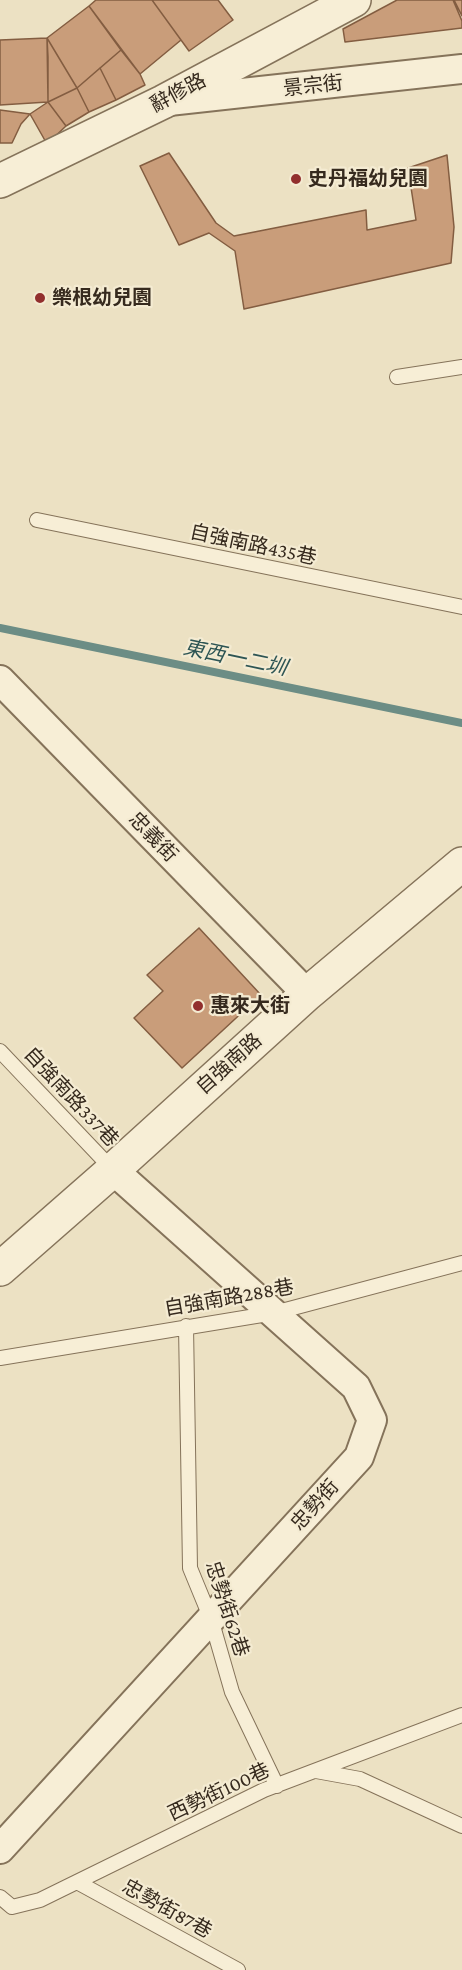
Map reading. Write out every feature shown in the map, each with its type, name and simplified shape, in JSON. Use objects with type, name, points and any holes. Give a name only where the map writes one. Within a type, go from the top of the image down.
[{"type":"street","name":"辭修路","points":[[0,182],[163,102],[354,0]]},
{"type":"street","name":"景宗街","points":[[163,102],[462,69]]},
{"type":"street","name":"忠義街","points":[[0,680],[307,994]]},
{"type":"street","name":"自強南路","points":[[0,1269],[307,994],[462,864]]},
{"type":"street","name":"忠勢街","points":[[0,1849],[359,1457],[372,1420],[356,1387],[113,1170]]},
{"type":"lane","points":[[397,377],[462,367]]},
{"type":"lane","name":"自強南路435巷","points":[[37,520],[462,607]]},
{"type":"lane","name":"自強南路337巷","points":[[0,1050],[113,1170]]},
{"type":"lane","name":"自強南路288巷","points":[[0,1358],[274,1313],[462,1263]]},
{"type":"lane","name":"忠勢街62巷","points":[[186,1326],[190,1568],[211,1619],[232,1692],[277,1785]]},
{"type":"lane","name":"西勢街100巷","points":[[0,1897],[12,1907],[40,1900],[277,1785],[462,1715]]},
{"type":"lane","points":[[316,1771],[360,1779],[462,1826]]},
{"type":"lane","name":"忠勢街87巷","points":[[77,1882],[238,1970]]},
{"type":"building","points":[[96,0],[152,0],[181,40],[140,74],[89,6]]},
{"type":"building","points":[[152,0],[218,0],[233,20],[189,51]]},
{"type":"building","points":[[397,0],[453,0],[462,21],[462,28],[345,42],[343,29]]},
{"type":"building","points":[[454,0],[462,0],[462,16]]},
{"type":"building","points":[[89,6],[121,50],[77,88],[47,38]]},
{"type":"building","points":[[47,38],[48,102],[0,105],[0,40]]},
{"type":"building","points":[[47,38],[77,88],[48,102],[48,57]]},
{"type":"building","points":[[121,50],[140,74],[145,85],[116,100],[100,68]]},
{"type":"building","points":[[100,68],[116,100],[89,112],[77,88]]},
{"type":"building","points":[[77,88],[89,112],[66,126],[48,102]]},
{"type":"building","points":[[48,102],[66,126],[47,144],[30,114]]},
{"type":"building","points":[[0,110],[30,114],[21,124],[12,143],[0,143]]},
{"type":"building","points":[[169,153],[216,223],[234,236],[366,210],[367,230],[416,220],[408,168],[447,155],[454,227],[451,263],[244,309],[235,251],[209,233],[179,245],[140,166]]},
{"type":"building","name":"惠來大街","points":[[199,928],[261,995],[182,1068],[134,1018],[163,991],[147,975]]},
{"type":"waterway","name":"東西一二圳","points":[[0,628],[462,723]]},
{"type":"place","name":"史丹福幼兒園","points":[[296,179]]},
{"type":"place","name":"樂根幼兒園","points":[[40,298]]},
{"type":"place","name":"惠來大街","points":[[198,1006]]}]
